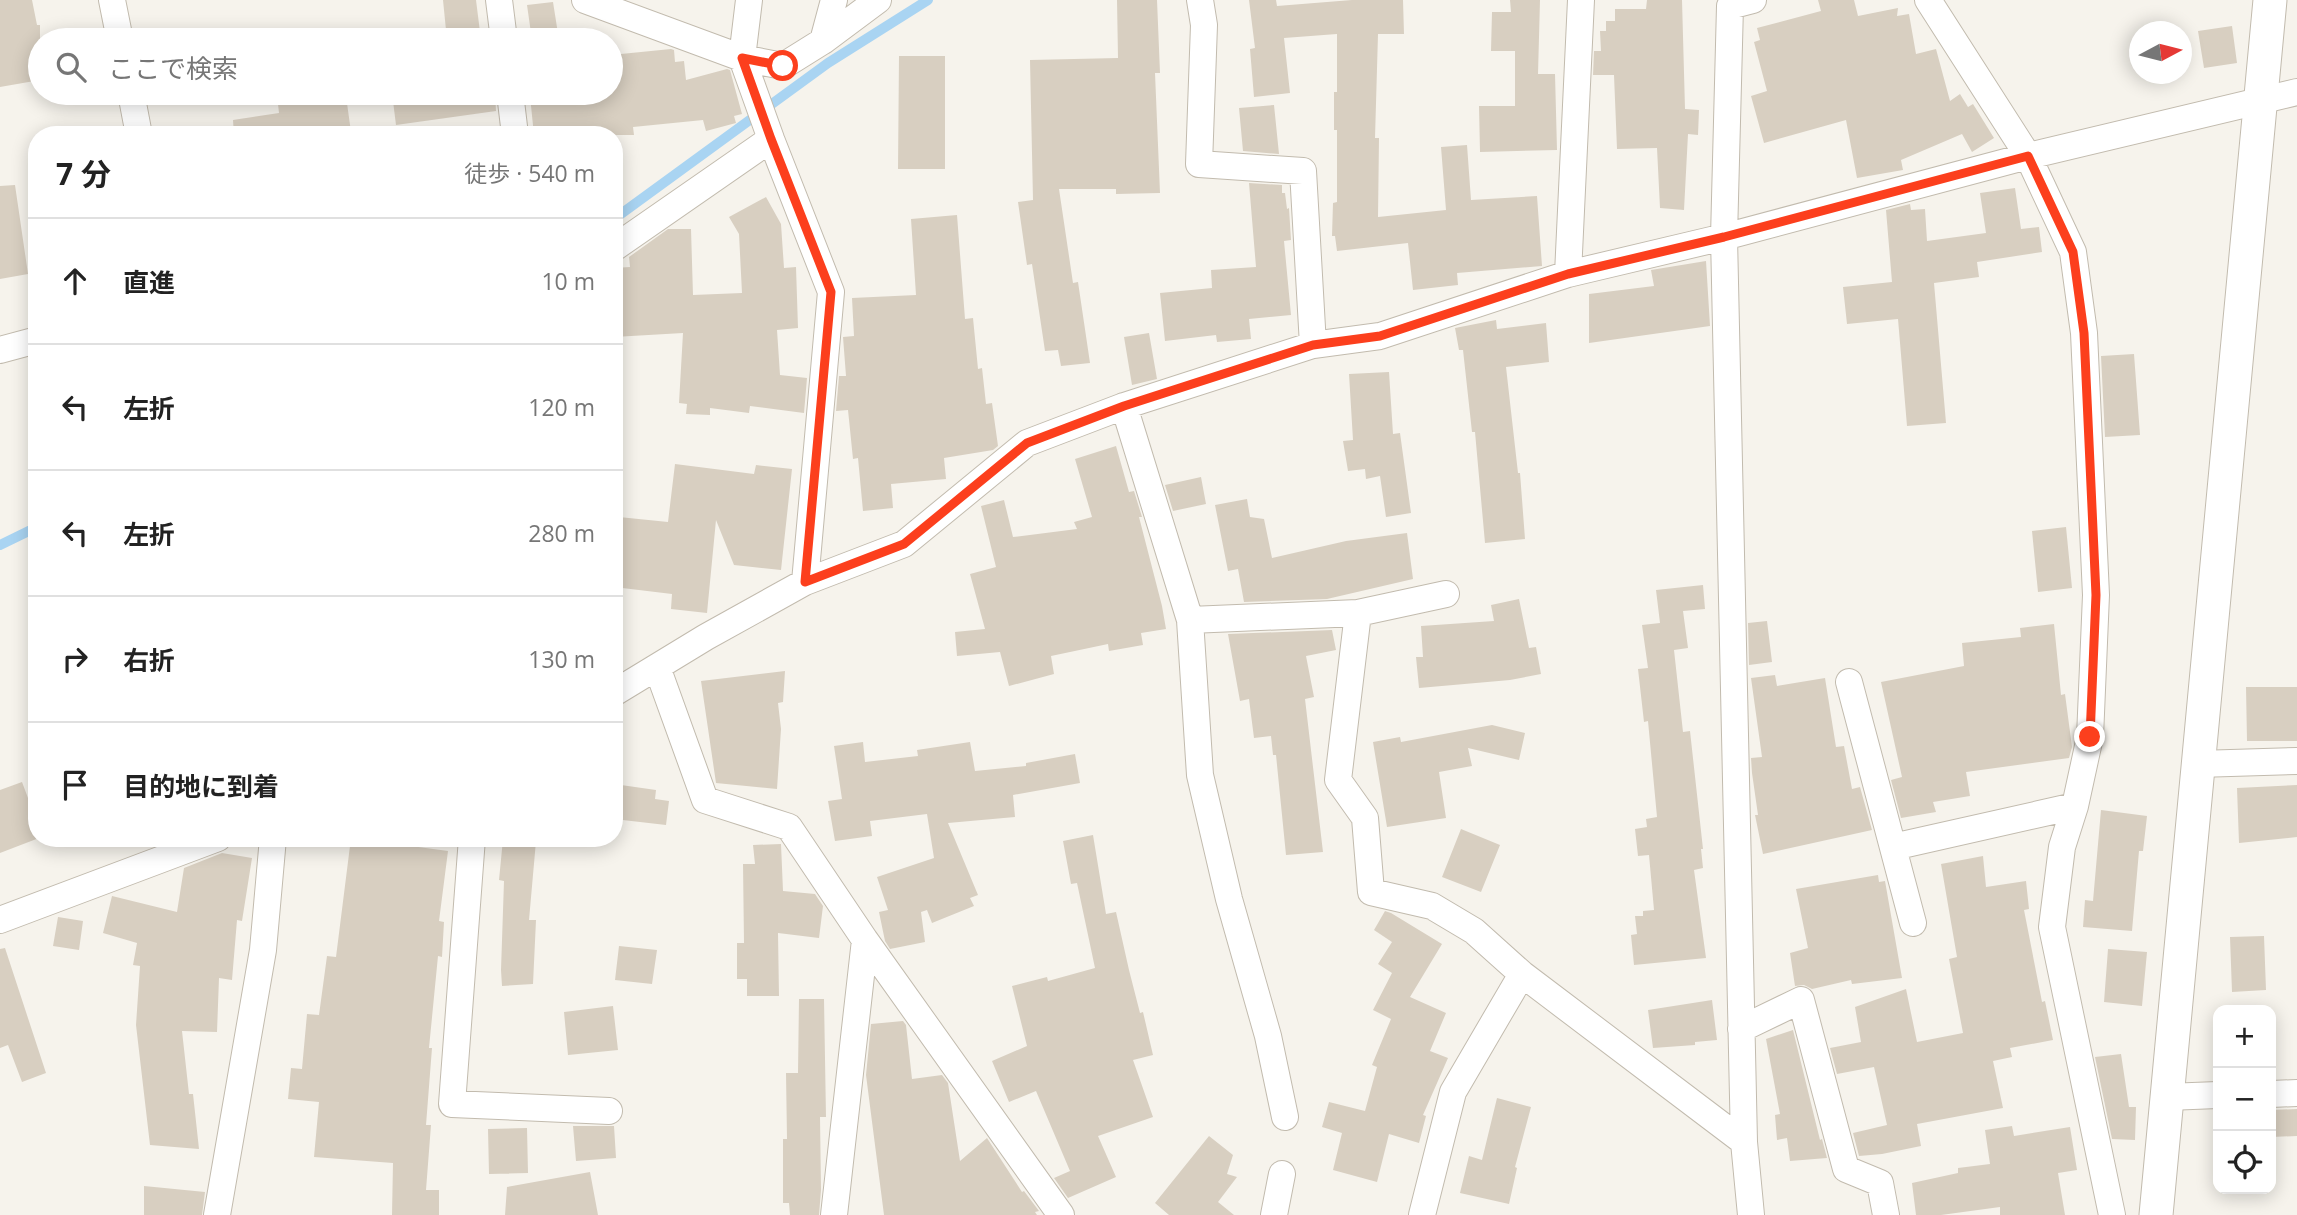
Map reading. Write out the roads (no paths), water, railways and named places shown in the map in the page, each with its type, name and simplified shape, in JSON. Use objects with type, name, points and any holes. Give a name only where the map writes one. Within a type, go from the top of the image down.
[{"type":"street","points":[[112,0],[118,28]]},
{"type":"street","points":[[499,0],[502,28]]},
{"type":"street","points":[[585,0],[742,58],[783,66],[823,41],[878,0]]},
{"type":"street","points":[[748,0],[742,58],[769,136],[831,292],[805,582]]},
{"type":"street","points":[[823,41],[834,0]]},
{"type":"street","points":[[1200,0],[1204,25],[1199,164],[1303,171],[1313,345]]},
{"type":"street","points":[[1568,274],[1581,0]]},
{"type":"street","points":[[1751,1215],[1744,1142],[1724,237],[1730,6],[1753,0]]},
{"type":"street","points":[[1928,0],[2028,156],[2073,252],[2084,333],[2096,595],[2090,737],[2075,806],[2062,847],[2052,926],[2112,1215]]},
{"type":"street","points":[[2156,1215],[2270,0]]},
{"type":"street","points":[[623,688],[805,582],[904,544],[1027,443],[1124,406],[1313,345],[1380,336],[1568,274],[1724,237],[2028,156],[2259,99],[2296,93]]},
{"type":"street","points":[[133,105],[137,126]]},
{"type":"street","points":[[511,105],[514,126]]},
{"type":"street","points":[[623,241],[769,136]]},
{"type":"street","points":[[0,350],[28,343]]},
{"type":"street","points":[[1124,406],[1190,620],[1200,775],[1229,899],[1268,1036],[1285,1117]]},
{"type":"street","points":[[1190,620],[1358,613],[1446,594]]},
{"type":"street","points":[[1358,613],[1338,780],[1364,818],[1371,892],[1432,906],[1474,931],[1522,974],[1744,1142]]},
{"type":"street","points":[[657,667],[705,800],[789,827],[865,940],[1061,1215]]},
{"type":"street","points":[[1849,682],[1913,923]]},
{"type":"street","points":[[2198,764],[2297,761]]},
{"type":"street","points":[[1893,847],[2075,806]]},
{"type":"street","points":[[0,920],[194,847]]},
{"type":"street","points":[[217,1215],[263,950],[272,847]]},
{"type":"street","points":[[471,847],[452,1104],[609,1111]]},
{"type":"street","points":[[834,1215],[865,940]]},
{"type":"street","points":[[1422,1215],[1453,1092],[1522,974]]},
{"type":"street","points":[[1741,1028],[1801,1000],[1846,1169],[1880,1183],[1886,1215]]},
{"type":"street","points":[[2276,1094],[2297,1093]]},
{"type":"street","points":[[2167,1097],[2213,1095]]},
{"type":"street","points":[[1274,1215],[1282,1174]]},
{"type":"waterway","points":[[623,212],[828,63],[928,0]]},
{"type":"waterway","points":[[0,545],[28,531]]}]
